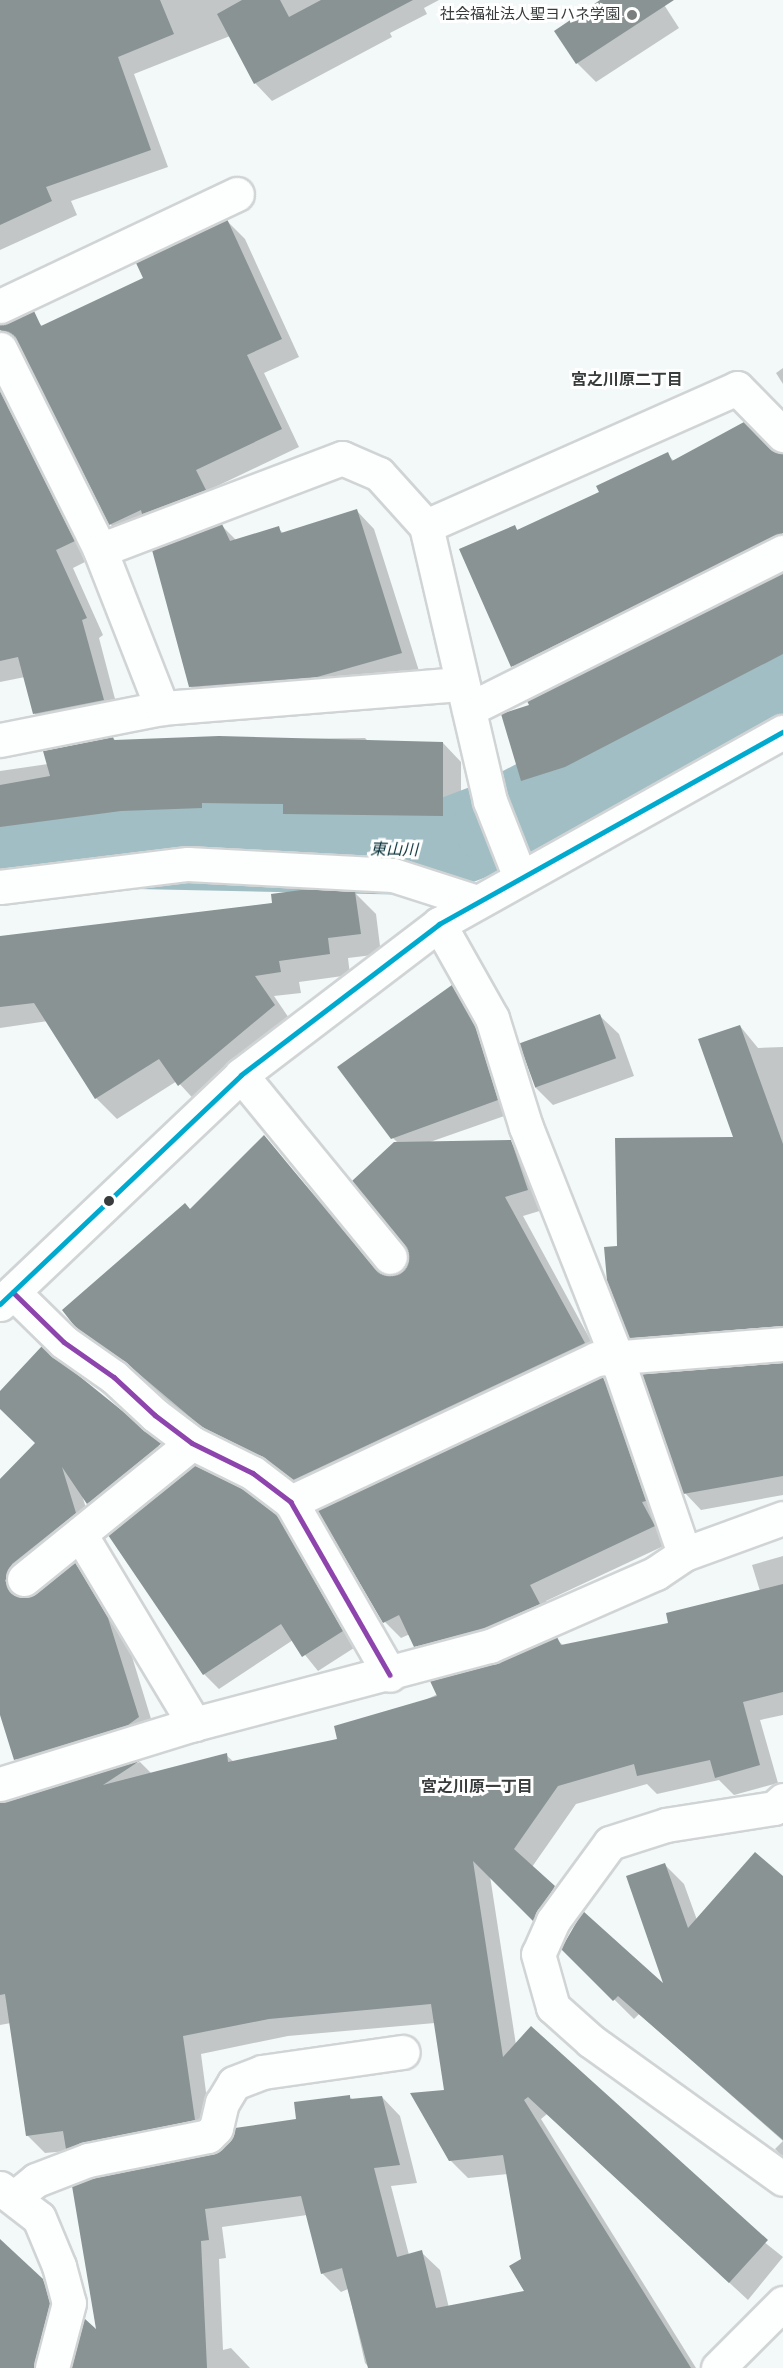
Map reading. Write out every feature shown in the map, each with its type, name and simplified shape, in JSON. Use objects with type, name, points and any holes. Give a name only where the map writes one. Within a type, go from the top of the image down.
[{"type":"street","points":[[0,306],[237,195]]},
{"type":"street","points":[[0,349],[100,550],[162,708]]},
{"type":"street","points":[[426,526],[737,388],[783,435]]},
{"type":"street","points":[[100,550],[342,458],[379,474],[426,526],[490,801],[520,877]]},
{"type":"street","points":[[0,740],[162,708],[465,697],[783,552]]},
{"type":"street","points":[[390,1675],[291,1502],[253,1473],[192,1443],[114,1377],[7,1298],[241,1075],[440,924],[520,877],[783,732]]},
{"type":"street","points":[[0,887],[188,864],[393,875],[477,902]]},
{"type":"street","points":[[440,924],[492,1018],[526,1127],[616,1356],[684,1554]]},
{"type":"street","points":[[241,1075],[390,1257]]},
{"type":"street","points":[[291,1502],[596,1359],[783,1344]]},
{"type":"street","points":[[24,1579],[192,1443]]},
{"type":"street","points":[[0,1784],[194,1724],[390,1675],[490,1646],[656,1573],[684,1554],[783,1518]]},
{"type":"street","points":[[80,1534],[194,1724]]},
{"type":"street","points":[[782,2175],[591,2041],[553,2007],[538,1954],[553,1921],[610,1843],[666,1826],[774,1808],[783,1800]]},
{"type":"street","points":[[52,2368],[69,2303],[59,2266],[39,2218],[8,2193],[88,2160],[208,2136],[216,2128],[222,2103],[234,2083],[253,2076],[403,2052]]},
{"type":"street","points":[[718,2368],[783,2303]]},
{"type":"building","points":[[0,0],[160,0],[174,34],[118,57],[151,150],[46,187],[52,201],[0,225]]},
{"type":"building","points":[[242,0],[280,0],[289,17],[321,0],[413,0],[254,84],[217,14]]},
{"type":"building","points":[[600,0],[674,0],[576,64],[554,31]]},
{"type":"building","points":[[227,219],[282,339],[247,355],[282,429],[196,470],[206,490],[142,514],[141,510],[109,525],[17,341],[0,330],[0,325],[34,311],[41,326],[143,278],[136,263]]},
{"type":"building","points":[[0,391],[75,541],[56,550],[87,618],[82,620],[104,700],[33,714],[18,657],[0,661]]},
{"type":"building","points":[[744,422],[770,448],[783,453],[783,533],[511,667],[459,549],[515,525],[517,530],[599,492],[596,486],[668,452],[672,461]]},
{"type":"building","points":[[357,509],[402,653],[317,677],[189,687],[152,550],[222,524],[230,541],[279,526],[281,533]]},
{"type":"building","points":[[783,573],[783,654],[565,767],[521,781],[501,714],[529,705],[527,701]]},
{"type":"building","points":[[219,736],[443,742],[443,816],[283,814],[283,804],[202,803],[202,808],[121,811],[0,827],[0,785],[50,776],[43,751],[113,737],[114,740]]},
{"type":"building","points":[[309,889],[355,892],[361,934],[328,938],[330,954],[279,961],[281,972],[255,976],[275,1005],[178,1086],[159,1059],[95,1099],[34,1003],[0,1007],[0,936],[272,903],[271,894]]},
{"type":"building","points":[[452,985],[475,1025],[498,1100],[391,1139],[337,1067]]},
{"type":"building","points":[[600,1014],[616,1058],[535,1088],[519,1043]]},
{"type":"building","points":[[740,1025],[783,1144],[783,1326],[629,1338],[607,1281],[604,1247],[617,1246],[615,1138],[733,1137],[698,1039]]},
{"type":"building","points":[[264,1135],[375,1269],[392,1276],[402,1271],[408,1253],[352,1181],[394,1142],[511,1140],[528,1190],[505,1197],[585,1343],[293,1480],[261,1456],[202,1427],[125,1362],[76,1328],[62,1310],[185,1203],[190,1209]]},
{"type":"building","points":[[42,1346],[162,1443],[87,1504],[62,1467],[76,1513],[12,1564],[5,1581],[17,1596],[27,1597],[75,1562],[108,1618],[139,1717],[128,1725],[14,1760],[0,1715],[0,1479],[35,1443],[0,1409],[0,1391]]},
{"type":"building","points":[[783,1363],[783,1476],[683,1494],[642,1374]]},
{"type":"building","points":[[603,1377],[646,1501],[642,1502],[655,1526],[530,1585],[540,1604],[484,1628],[414,1647],[399,1615],[383,1623],[317,1510]]},
{"type":"building","points":[[194,1465],[243,1489],[277,1515],[343,1631],[302,1657],[281,1624],[203,1675],[108,1535]]},
{"type":"building","points":[[783,1584],[783,1692],[743,1702],[760,1765],[715,1778],[710,1760],[637,1776],[634,1764],[558,1786],[514,1849],[555,1886],[533,1921],[473,1861],[503,2057],[531,2026],[768,2240],[729,2283],[528,2097],[524,2100],[691,2368],[368,2368],[342,2268],[321,2274],[301,2196],[205,2209],[209,2240],[201,2241],[207,2368],[71,2368],[84,2318],[96,2329],[72,2186],[93,2178],[212,2154],[229,2141],[235,2128],[296,2119],[294,2102],[350,2095],[350,2099],[382,2096],[400,2165],[374,2168],[397,2257],[422,2250],[436,2308],[524,2291],[509,2266],[521,2259],[503,2155],[449,2161],[410,2093],[444,2090],[431,2004],[269,2019],[183,2036],[195,2120],[66,2149],[63,2131],[26,2136],[5,1994],[0,1995],[0,1802],[141,1760],[103,1785],[227,1753],[228,1762],[337,1739],[334,1726],[437,1696],[430,1681],[495,1664],[557,1637],[561,1645],[668,1623],[666,1613]]},
{"type":"building","points":[[755,1852],[783,1876],[783,2140],[618,1996],[613,2001],[561,1949],[583,1911],[663,1983],[626,1876],[665,1863],[688,1928]]},
{"type":"building","points":[[0,2239],[43,2279],[50,2303],[34,2368],[0,2368]]},
{"type":"waterway","name":"東山川","points":[[0,856],[138,844],[431,850],[499,824],[783,674]]},
{"type":"transit line","points":[[0,1304],[241,1075],[439,924],[783,732]]},
{"type":"transit line","points":[[13,1292],[64,1342],[114,1377],[155,1415],[192,1443],[253,1473],[291,1502],[390,1675]]},
{"type":"place","name":"社会福祉法人聖ヨハネ学園","points":[[632,15]]},
{"type":"district","name":"宮之川原二丁目","points":[[627,380]]},
{"type":"district","name":"宮之川原一丁目","points":[[477,1787]]}]
